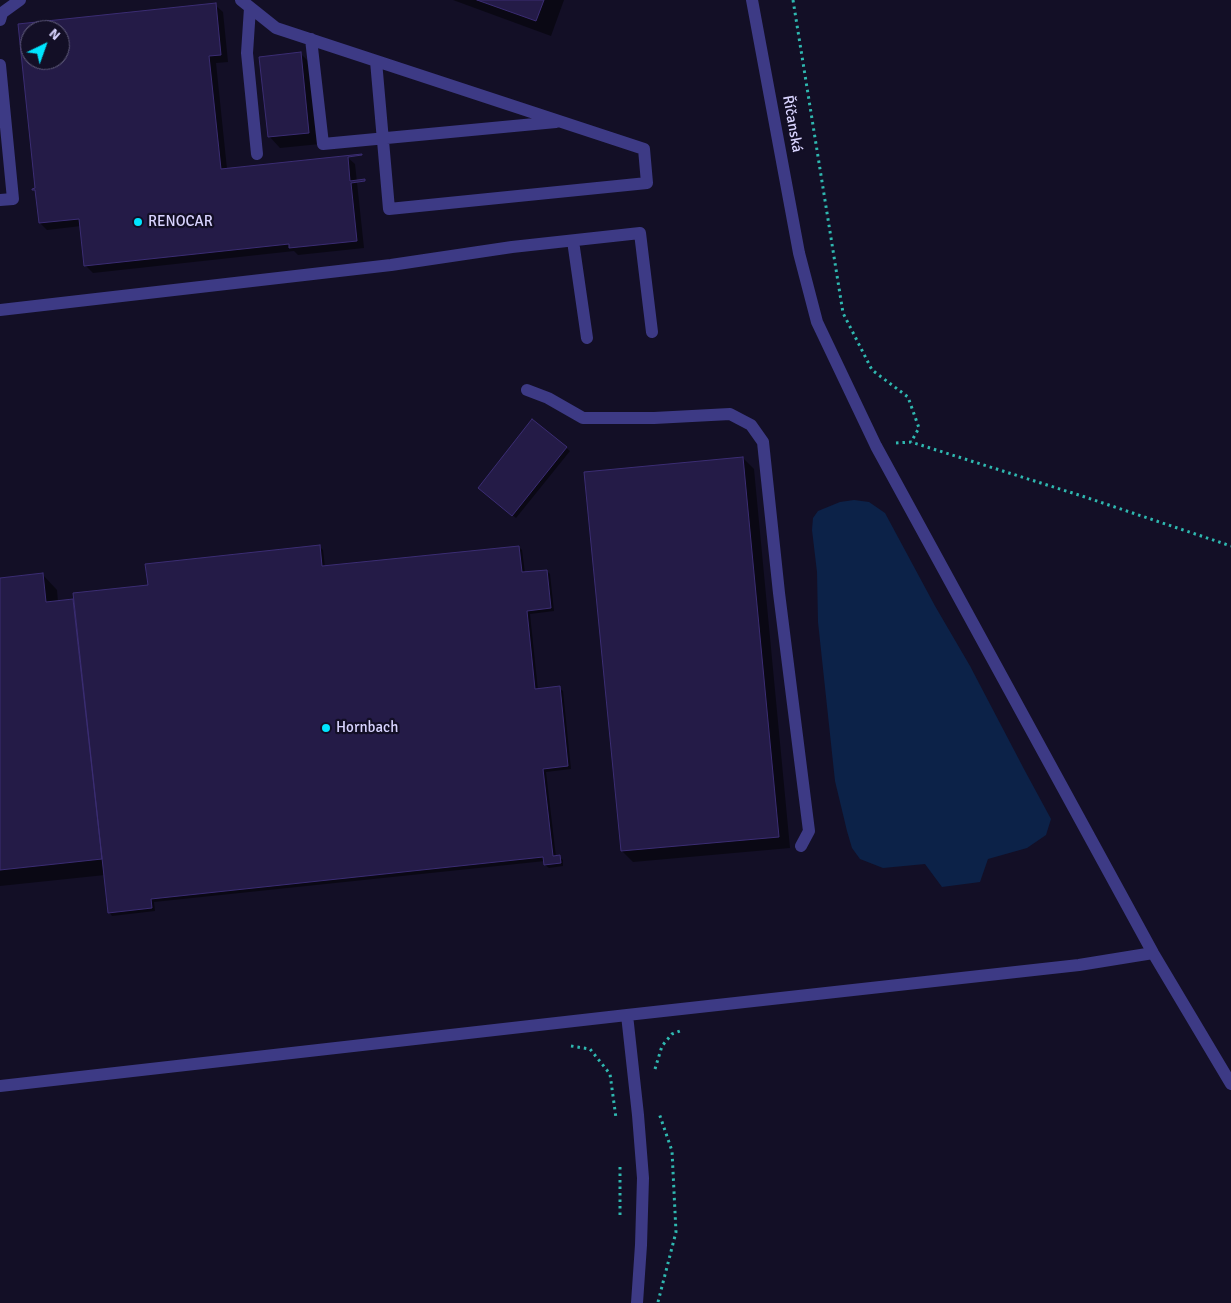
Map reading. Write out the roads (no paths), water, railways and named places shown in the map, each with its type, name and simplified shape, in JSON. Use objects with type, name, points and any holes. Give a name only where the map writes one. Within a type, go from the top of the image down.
[{"type":"street","points":[[0,20],[2,13],[20,0]]},
{"type":"street","name":"Říčanská","points":[[752,0],[799,253],[817,322],[876,446],[1153,953],[1231,1084]]},
{"type":"street","points":[[246,4],[276,28],[644,149],[647,182],[389,209],[376,61]]},
{"type":"street","points":[[246,4],[247,53],[257,154]]},
{"type":"street","points":[[311,39],[323,144],[560,121]]},
{"type":"street","points":[[0,65],[3,134],[13,199],[0,200]]},
{"type":"street","points":[[0,310],[391,265],[512,247],[640,233],[652,332]]},
{"type":"street","points":[[574,240],[587,338]]},
{"type":"street","points":[[527,390],[548,398],[583,418],[654,418],[730,414],[751,425],[764,442],[779,593],[810,831],[800,846]]},
{"type":"street","points":[[0,1086],[1079,965],[1153,953]]},
{"type":"street","points":[[627,1015],[643,1178],[637,1303]]},
{"type":"water","points":[[854,500],[869,502],[885,513],[970,666],[1051,819],[1046,835],[1027,848],[988,859],[980,882],[942,887],[925,864],[883,868],[860,859],[852,848],[835,781],[818,622],[817,572],[812,530],[813,518],[818,511],[840,502]]},
{"type":"place","name":"RENOCAR","points":[[138,222]]},
{"type":"place","name":"Hornbach","points":[[326,728]]}]
